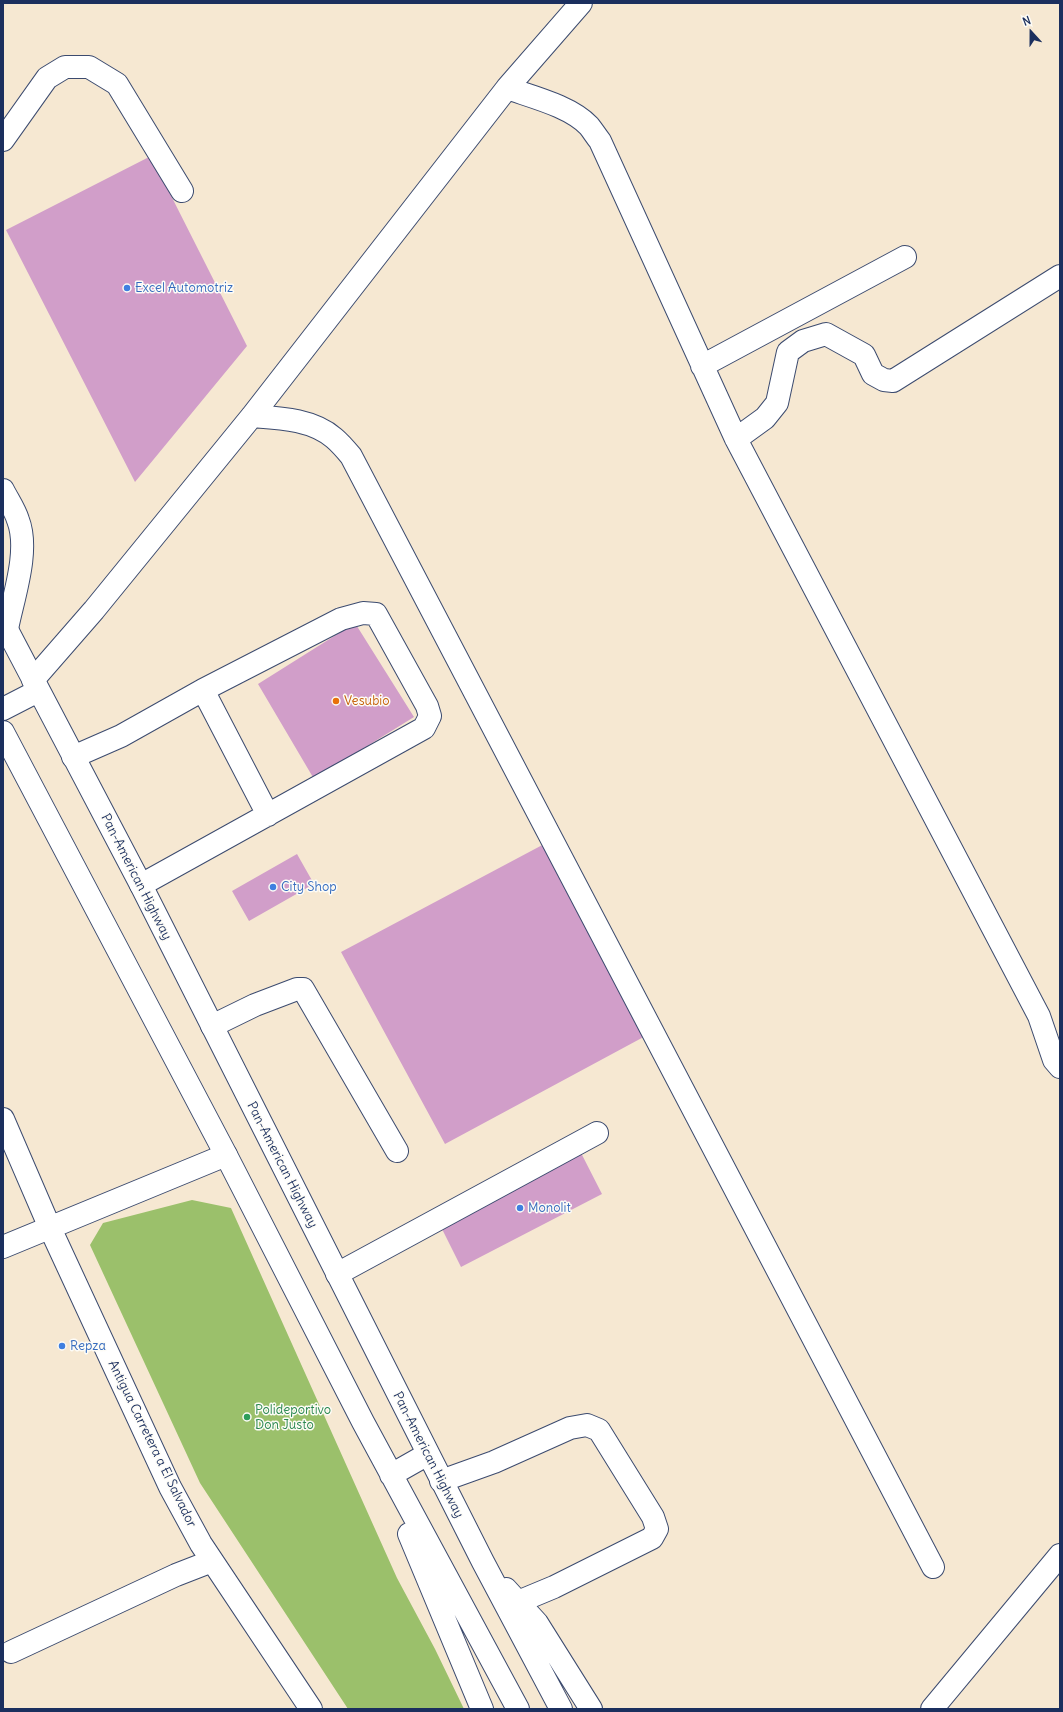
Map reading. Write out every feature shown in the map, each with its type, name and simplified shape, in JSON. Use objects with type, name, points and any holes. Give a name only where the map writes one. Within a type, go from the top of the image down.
[{"type":"main road","points":[[3,709],[36,686],[99,604],[252,416],[507,88],[581,3]]},
{"type":"main road","points":[[3,140],[47,78],[66,67],[89,67],[116,84],[182,191]]},
{"type":"main road","points":[[507,88],[569,112],[588,125],[600,141],[736,439],[1039,1016],[1054,1060],[1060,1067]]},
{"type":"main road","points":[[702,366],[905,257]]},
{"type":"main road","points":[[736,439],[765,418],[777,403],[788,352],[803,341],[826,334],[864,355],[873,374],[884,380],[893,381],[1058,283]]},
{"type":"main road","points":[[252,416],[282,418],[314,426],[334,438],[351,456],[934,1567]]},
{"type":"main road","points":[[3,490],[19,521],[22,542],[20,566],[5,626]]},
{"type":"main road","points":[[73,757],[121,736],[203,690],[341,619],[363,613],[376,614],[428,706],[430,716],[424,728],[141,885]]},
{"type":"main road","name":"Pan-American Highway","points":[[5,626],[141,885],[441,1481],[562,1709]]},
{"type":"main road","points":[[203,690],[268,815]]},
{"type":"main road","points":[[3,732],[226,1155],[362,1422],[518,1709]]},
{"type":"main road","points":[[212,1026],[255,1005],[297,989],[303,989],[397,1151]]},
{"type":"main road","name":"Antigua Carretera a El Salvador","points":[[3,1119],[50,1228],[170,1487],[212,1561],[312,1709]]},
{"type":"main road","points":[[337,1274],[597,1132]]},
{"type":"main road","points":[[3,1247],[226,1155]]},
{"type":"main road","points":[[362,1422],[482,1709]]},
{"type":"main road","points":[[441,1481],[494,1462],[570,1428],[587,1425],[599,1430],[653,1517],[657,1529],[652,1538],[554,1587],[518,1602]]},
{"type":"main road","points":[[391,1475],[428,1454]]},
{"type":"main road","points":[[932,1709],[1060,1555]]},
{"type":"main road","points":[[11,1652],[176,1575],[212,1561]]},
{"type":"main road","points":[[483,1562],[537,1623],[591,1709]]},
{"type":"green space","name":"Polideportivo Don Justo","points":[[192,1200],[231,1208],[397,1578],[435,1649],[464,1709],[348,1709],[200,1483],[90,1245],[103,1223]]},
{"type":"building","name":"Excel Automotriz","points":[[151,156],[247,346],[135,482],[6,230]]},
{"type":"building","name":"Vesubio","points":[[355,623],[414,717],[314,779],[258,684]]},
{"type":"building","points":[[548,842],[651,1033],[445,1144],[341,952]]},
{"type":"building","name":"City Shop","points":[[297,854],[314,884],[249,921],[232,891]]},
{"type":"building","name":"Monolit","points":[[579,1149],[602,1194],[461,1267],[438,1221]]},
{"type":"place","name":"Excel Automotriz","points":[[127,288]]},
{"type":"place","name":"Vesubio","points":[[336,701]]},
{"type":"place","name":"City Shop","points":[[273,887]]},
{"type":"place","name":"Monolit","points":[[520,1208]]},
{"type":"place","name":"Repza","points":[[62,1346]]},
{"type":"place","name":"Polideportivo Don Justo","points":[[247,1417]]}]
